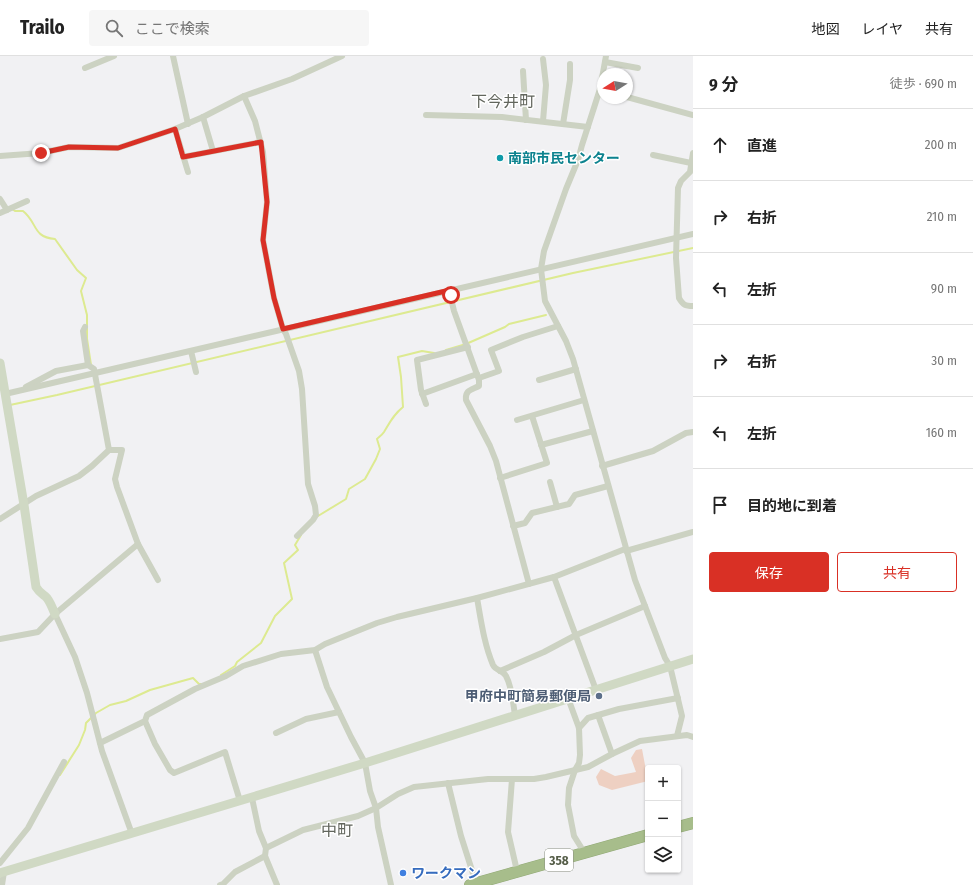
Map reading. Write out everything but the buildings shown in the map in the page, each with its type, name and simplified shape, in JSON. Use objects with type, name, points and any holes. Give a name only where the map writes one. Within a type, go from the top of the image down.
[{"type":"highway","points":[[681,826],[693,823]]},
{"type":"highway","name":"358","points":[[473,884],[645,836]]},
{"type":"street","points":[[85,68],[114,56]]},
{"type":"street","points":[[173,56],[188,124]]},
{"type":"street","points":[[0,156],[41,153],[69,147],[118,148],[188,124],[244,96],[292,79],[342,56]]},
{"type":"street","points":[[542,59],[546,85],[543,122]]},
{"type":"street","points":[[605,59],[638,68]]},
{"type":"street","points":[[563,124],[570,80],[570,64]]},
{"type":"street","points":[[523,71],[526,120]]},
{"type":"street","points":[[244,96],[255,121],[261,142],[267,202],[263,240],[274,298],[299,371],[302,390],[308,484],[316,515],[297,536]]},
{"type":"street","points":[[633,98],[693,115]]},
{"type":"street","points":[[597,103],[578,160],[544,251],[541,271],[542,290],[545,301],[566,340],[576,369],[626,550],[645,606],[665,658],[670,666],[682,716],[677,736]]},
{"type":"street","points":[[426,115],[502,117],[588,127]]},
{"type":"street","points":[[203,117],[212,151]]},
{"type":"street","points":[[175,129],[188,172]]},
{"type":"street","points":[[183,157],[261,142]]},
{"type":"street","points":[[693,153],[690,172],[681,181],[678,188],[676,238],[679,298],[686,306],[693,306]]},
{"type":"street","points":[[653,155],[691,162]]},
{"type":"street","points":[[0,198],[7,210]]},
{"type":"street","points":[[0,213],[27,201]]},
{"type":"street","points":[[20,391],[95,376],[285,332],[693,234]]},
{"type":"street","points":[[450,293],[454,311],[478,376],[479,386],[467,392],[465,395],[466,400],[490,446],[529,584]]},
{"type":"street","points":[[422,394],[478,376],[499,371],[491,350],[523,337],[558,326]]},
{"type":"street","points":[[85,327],[84,331],[88,365]]},
{"type":"street","points":[[426,404],[422,394],[417,360],[468,347]]},
{"type":"street","points":[[192,353],[196,372]]},
{"type":"street","points":[[0,363],[36,587],[40,594],[45,596],[49,601],[75,657],[87,693],[100,743],[132,834]]},
{"type":"street","points":[[6,398],[56,371],[88,365],[94,369],[100,394],[109,450]]},
{"type":"street","points":[[539,380],[576,369]]},
{"type":"street","points":[[517,420],[584,400]]},
{"type":"street","points":[[500,478],[547,463],[532,416]]},
{"type":"street","points":[[541,445],[593,431]]},
{"type":"street","points":[[602,466],[653,451],[686,433],[693,432]]},
{"type":"street","points":[[0,519],[36,496],[79,476],[109,450],[122,450],[115,480],[138,544],[158,580]]},
{"type":"street","points":[[550,482],[557,507]]},
{"type":"street","points":[[513,526],[525,523],[532,513],[569,504],[575,495],[608,486]]},
{"type":"street","points":[[240,801],[225,752],[174,773],[170,770],[155,744],[146,721],[147,715],[163,705],[226,676],[243,666],[281,654],[316,650],[325,644],[377,623],[420,610],[477,598],[554,577],[626,550],[693,532]]},
{"type":"street","points":[[0,639],[38,632],[55,614],[138,544]]},
{"type":"street","points":[[554,577],[596,690]]},
{"type":"street","points":[[477,598],[492,664],[495,669],[506,676],[510,687],[515,715]]},
{"type":"street","points":[[500,671],[544,652],[576,635],[645,606]]},
{"type":"street","points":[[316,650],[323,676],[339,712],[365,763],[370,791],[376,808],[378,827],[391,885]]},
{"type":"street","points":[[1,869],[132,834],[252,798],[693,659]]},
{"type":"street","points":[[568,698],[579,728],[580,763],[574,770],[569,788],[568,805],[574,836],[584,852]]},
{"type":"street","points":[[579,728],[588,718],[616,710],[678,698]]},
{"type":"street","points":[[276,733],[306,719],[339,712]]},
{"type":"street","points":[[598,716],[612,754]]},
{"type":"street","points":[[100,743],[146,721]]},
{"type":"street","points":[[266,848],[303,830],[358,816],[414,787],[488,779],[534,779],[588,767],[640,741],[687,735],[693,737]]},
{"type":"street","points":[[2,885],[1,869],[28,828],[64,762]]},
{"type":"street","points":[[512,779],[508,832],[518,871]]},
{"type":"street","points":[[448,783],[473,884]]},
{"type":"street","points":[[252,798],[259,831],[266,848],[265,856],[277,885]]},
{"type":"street","points":[[220,885],[223,884],[235,872],[265,856]]},
{"type":"shaded area","points":[[642,749],[645,765],[645,782],[612,790],[599,785],[596,777],[601,769],[615,776],[636,772],[631,758],[636,750]]},
{"type":"waterway","points":[[12,209],[15,211],[23,211],[42,235],[55,239],[77,270],[86,278],[81,291],[87,315],[87,339],[91,365]]},
{"type":"waterway","points":[[10,405],[573,273],[693,248]]},
{"type":"waterway","points":[[446,350],[466,344],[509,324],[546,315]]},
{"type":"waterway","points":[[318,516],[346,499],[349,489],[365,479],[380,449],[377,439],[403,407],[398,357],[422,351],[434,353]]},
{"type":"waterway","points":[[221,675],[235,666],[237,662],[261,643],[275,616],[292,599],[284,563],[298,550],[295,545],[301,535]]},
{"type":"waterway","points":[[60,775],[79,745],[86,723],[96,713],[110,705],[126,701],[150,690],[193,678],[201,684]]},
{"type":"place","name":"南部市民センター","points":[[500,158]]},
{"type":"place","name":"甲府中町簡易郵便局","points":[[599,696]]},
{"type":"place","name":"ワークマン","points":[[403,873]]},
{"type":"district","name":"下今井町","points":[[503,101]]},
{"type":"district","name":"中町","points":[[337,830]]},
{"type":"route","points":[[41,153],[69,147],[118,148],[175,129],[183,157],[261,142],[267,202],[263,240],[274,298],[283,329],[450,290],[451,295]]}]
